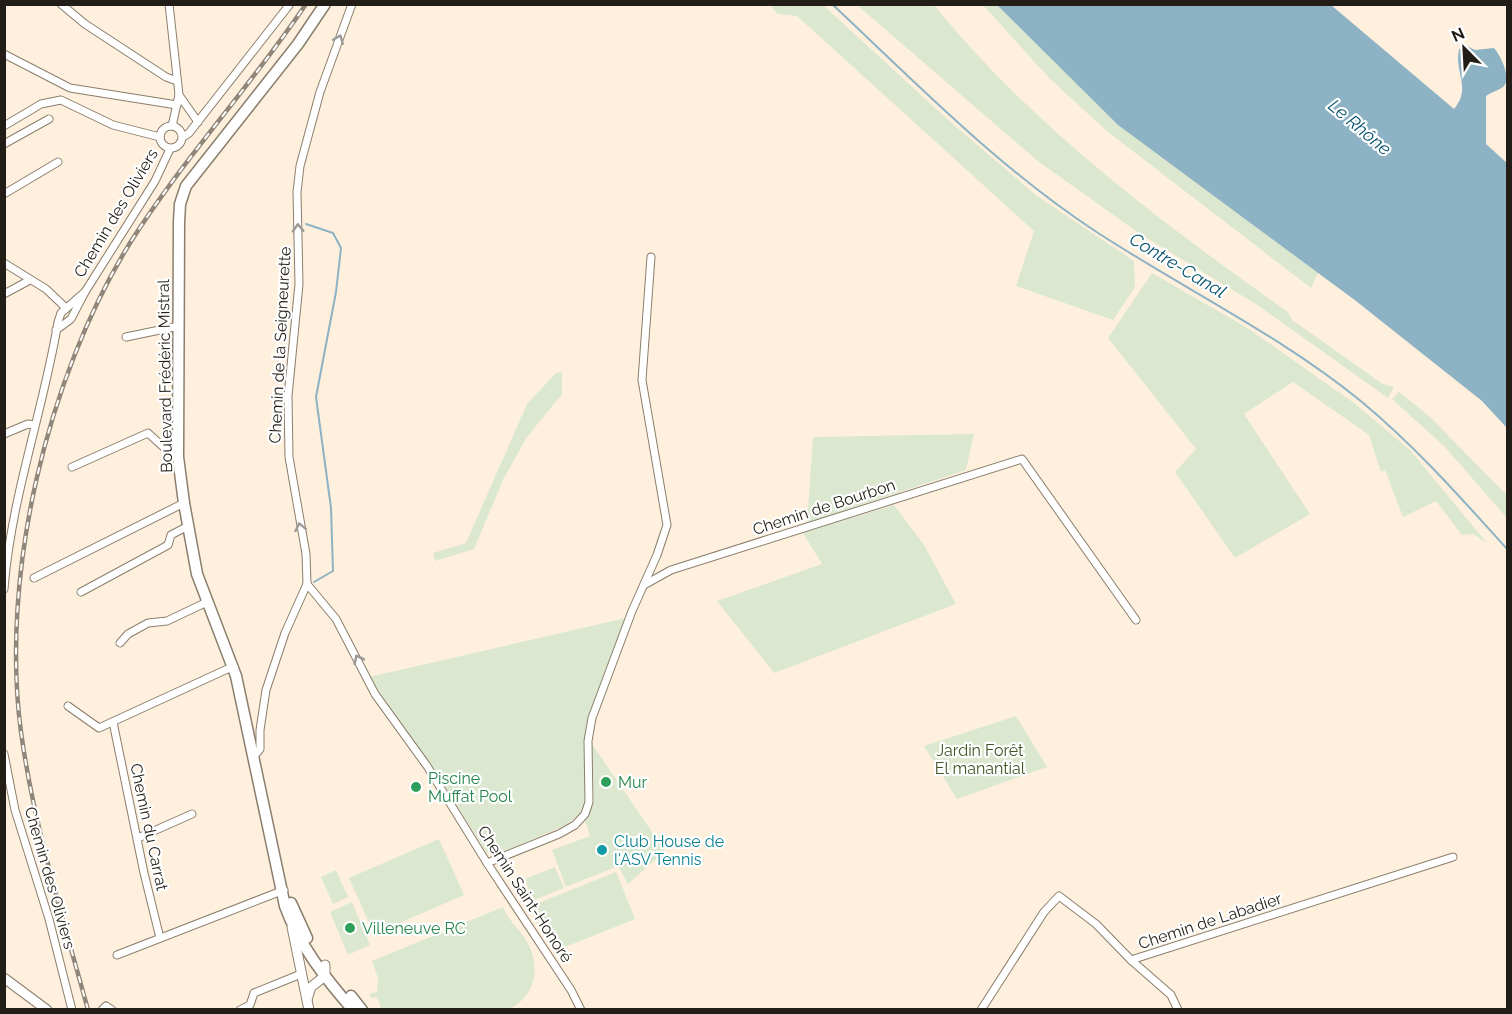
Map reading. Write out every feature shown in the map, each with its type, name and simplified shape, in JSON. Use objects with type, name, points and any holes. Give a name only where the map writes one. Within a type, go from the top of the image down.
[{"type":"main road","name":"Boulevard Frédéric Mistral","points":[[325,4],[298,44],[186,186],[180,204],[178,457],[197,574],[234,666],[291,922],[314,961],[326,971]]},
{"type":"main road","name":"Boulevard Frédéric Mistral","points":[[284,890],[326,971]]},
{"type":"main road","points":[[326,971],[353,1010]]},
{"type":"main road","points":[[326,971],[362,1010]]},
{"type":"street","points":[[61,4],[85,24],[166,77],[177,81]]},
{"type":"street","points":[[169,4],[179,95],[172,126]]},
{"type":"street","points":[[183,137],[181,131],[172,126],[164,129],[160,137],[163,145],[170,149],[179,146],[183,137],[198,122],[290,4]]},
{"type":"street","name":"Chemin de la Seigneurette","points":[[255,754],[260,749],[260,730],[266,690],[285,633],[307,584],[306,554],[289,457],[288,396],[299,284],[297,192],[300,166],[320,92],[352,4]]},
{"type":"street","points":[[4,54],[70,88],[177,105]]},
{"type":"street","points":[[179,95],[198,122]]},
{"type":"street","points":[[4,126],[41,104],[61,100],[113,124],[160,137]]},
{"type":"street","points":[[4,144],[49,119]]},
{"type":"street","name":"Chemin des Oliviers","points":[[56,330],[71,319],[85,292],[155,181],[170,149]]},
{"type":"street","points":[[4,194],[58,162]]},
{"type":"street","points":[[487,863],[559,834],[575,825],[585,814],[589,802],[588,741],[592,718],[657,555],[666,525],[642,380],[651,257]]},
{"type":"street","points":[[4,263],[30,279],[66,308]]},
{"type":"street","points":[[4,294],[30,279]]},
{"type":"street","name":"Chemin des Oliviers","points":[[4,589],[16,500],[44,393],[59,317],[85,292]]},
{"type":"street","points":[[126,337],[179,326]]},
{"type":"street","points":[[4,434],[28,424],[34,425]]},
{"type":"street","points":[[72,467],[148,433],[170,453],[178,457]]},
{"type":"street","name":"Chemin de Bourbon","points":[[643,586],[671,570],[1016,459],[1022,459],[1136,620]]},
{"type":"street","points":[[34,578],[184,503]]},
{"type":"street","points":[[81,592],[168,545],[171,535],[188,526]]},
{"type":"street","name":"Chemin Saint-Honoré","points":[[307,584],[336,619],[386,711],[427,766],[487,863],[571,990],[581,1010]]},
{"type":"street","points":[[120,643],[128,633],[148,623],[166,621],[207,602]]},
{"type":"street","points":[[69,706],[99,729],[234,666]]},
{"type":"street","name":"Chemin du Carrat","points":[[113,722],[160,938]]},
{"type":"street","name":"Chemin des Oliviers","points":[[4,754],[15,810],[49,919],[72,1010]]},
{"type":"street","points":[[138,838],[192,814]]},
{"type":"street","name":"Chemin de Labadier","points":[[981,1010],[1044,912],[1059,896],[1096,924],[1131,960],[1453,857]]},
{"type":"street","points":[[117,955],[284,890]]},
{"type":"street","name":"Boulevard Frédéric Mistral","points":[[291,922],[308,1005]]},
{"type":"street","points":[[1131,960],[1172,995],[1178,1010]]},
{"type":"street","points":[[240,1010],[250,1005],[254,993],[300,973],[306,963],[314,961]]},
{"type":"street","name":"Boulevard Frédéric Mistral","points":[[308,1005],[311,987],[326,971]]},
{"type":"street","points":[[4,978],[35,998],[47,1010]]},
{"type":"street","points":[[35,998],[40,1010]]},
{"type":"street","points":[[102,1010],[106,1006],[112,1010]]},
{"type":"green space","points":[[771,5],[823,5],[946,118],[1037,196],[1134,261],[1135,287],[1113,320],[1016,286],[1034,231],[797,16],[777,14]]},
{"type":"green space","points":[[857,5],[934,5],[972,50],[1056,132],[1146,207],[1288,312],[1292,320],[1383,384],[1394,387],[1388,398],[1256,304],[1140,234],[1039,162]]},
{"type":"green space","points":[[983,5],[997,5],[1118,125],[1318,273],[1311,288],[1108,132],[1050,79]]},
{"type":"green space","points":[[1152,273],[1249,329],[1354,403],[1410,450],[1487,543],[1473,534],[1462,535],[1436,501],[1403,517],[1385,470],[1381,472],[1369,435],[1293,382],[1244,414],[1310,514],[1235,558],[1175,472],[1196,449],[1108,338]]},
{"type":"green space","points":[[562,372],[562,394],[527,437],[504,478],[474,549],[435,561],[433,553],[466,543],[527,404],[556,373]]},
{"type":"green space","points":[[1399,392],[1428,415],[1507,495],[1507,518],[1444,446],[1392,399]]},
{"type":"green space","points":[[974,434],[966,470],[807,523],[813,437]]},
{"type":"green space","points":[[894,505],[924,545],[956,604],[774,673],[717,601],[822,564],[803,533]]},
{"type":"green space","points":[[626,618],[585,730],[588,791],[582,812],[566,825],[498,854],[487,853],[438,775],[369,677]]},
{"type":"green space","name":"Jardin Forêt El manantial","points":[[1016,716],[1047,767],[957,799],[924,746]]},
{"type":"green space","points":[[592,744],[665,851],[628,884],[618,866],[566,887],[552,850],[590,836],[585,821],[594,802]]},
{"type":"green space","points":[[439,839],[464,895],[374,934],[349,878]]},
{"type":"green space","points":[[555,867],[564,888],[534,900],[525,879]]},
{"type":"green space","points":[[336,870],[348,897],[333,904],[321,877]]},
{"type":"green space","points":[[616,872],[635,919],[555,951],[536,904]]},
{"type":"green space","name":"Villeneuve RC","points":[[352,902],[370,945],[348,955],[330,912]]},
{"type":"green space","points":[[503,907],[527,942],[534,961],[535,971],[530,990],[517,1005],[507,1010],[381,1009],[377,997],[371,998],[370,994],[377,992],[378,978],[372,961]]},
{"type":"water","name":"Le Rhône","points":[[997,5],[1331,5],[1454,109],[1462,94],[1459,49],[1467,46],[1475,50],[1494,48],[1500,56],[1506,79],[1503,87],[1486,96],[1486,144],[1507,163],[1507,428],[1482,401],[1356,301],[1118,125]]},
{"type":"waterway","name":"Contre-Canal","points":[[832,4],[959,124],[1025,180],[1095,231],[1298,355],[1362,402],[1420,455],[1508,550]]},
{"type":"waterway","points":[[306,224],[333,233],[341,248],[336,292],[316,397],[331,508],[333,571],[314,582]]},
{"type":"railway","points":[[88,1010],[41,837],[21,732],[16,672],[18,609],[24,544],[36,479],[54,415],[75,354],[101,296],[130,243],[172,182],[306,4]]},
{"type":"place","name":"Mur","points":[[606,782]]},
{"type":"place","name":"Piscine Muffat Pool","points":[[416,787]]},
{"type":"place","name":"Club House de l'ASV Tennis","points":[[602,850]]},
{"type":"place","name":"Villeneuve RC","points":[[350,928]]}]
